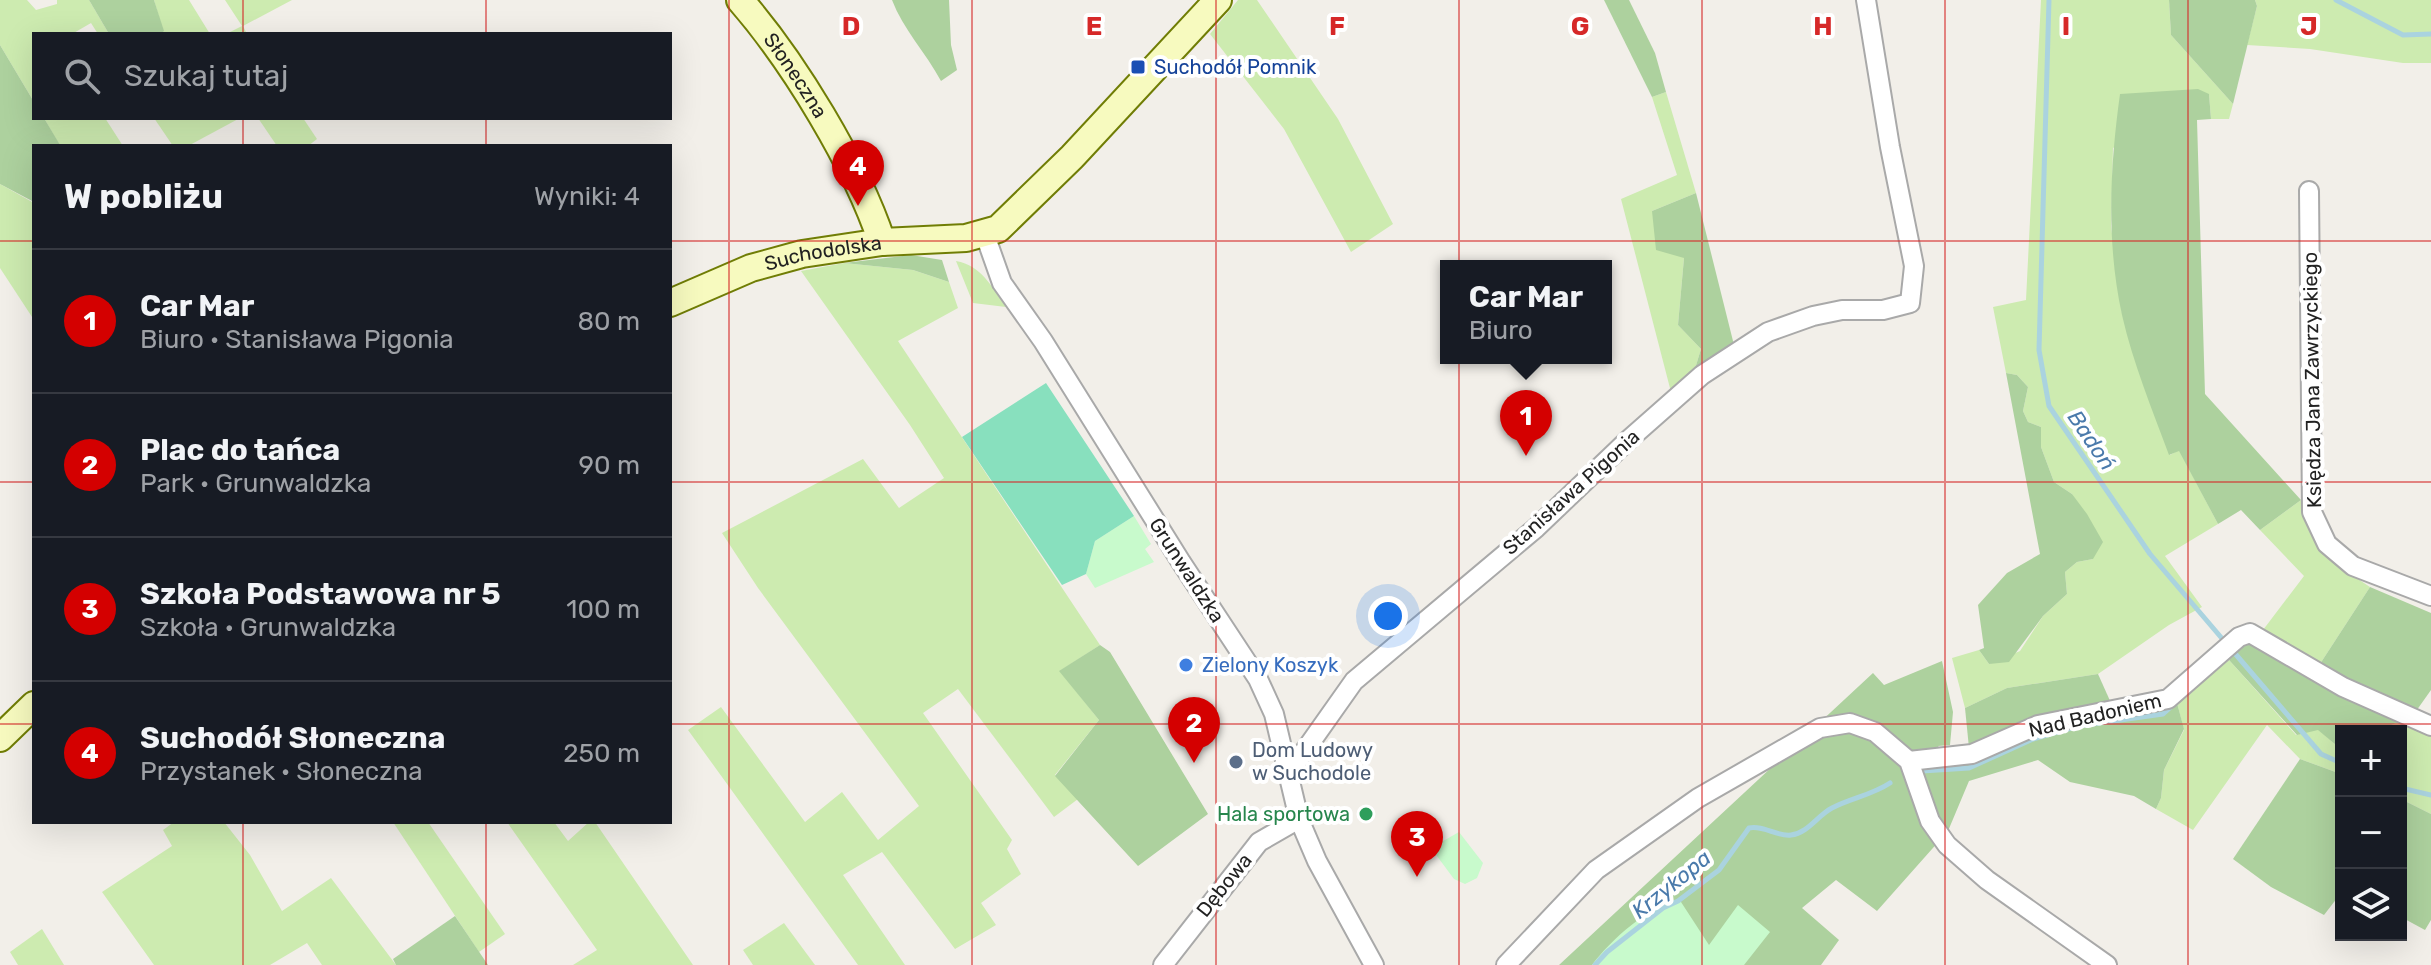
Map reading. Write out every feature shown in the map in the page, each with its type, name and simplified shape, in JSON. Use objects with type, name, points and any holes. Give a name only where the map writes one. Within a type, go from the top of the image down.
[{"type":"street","name":"Słoneczna","points":[[740,0],[790,67],[826,124],[854,176],[882,242]]},
{"type":"street","points":[[985,235],[998,229],[1072,157],[1218,0]]},
{"type":"street","name":"Stanisława Pigonia","points":[[1289,773],[1354,681],[1536,528],[1702,375],[1768,332],[1813,316],[1842,310],[1883,310],[1910,303],[1914,266],[1890,147],[1866,0]]},
{"type":"street","name":"Księdza Jana Zawrzyckiego","points":[[2309,191],[2312,512],[2327,544],[2353,566],[2431,596]]},
{"type":"street","name":"Suchodolska","points":[[672,302],[751,268],[802,254],[882,242],[985,235]]},
{"type":"street","name":"Grunwaldzka","points":[[985,235],[1002,283],[1043,341],[1175,553],[1258,679],[1274,714],[1299,819],[1317,861],[1374,965]]},
{"type":"street","name":"Nad Badoniem","points":[[1909,761],[1972,754],[2038,725],[2168,699],[2239,637],[2250,633],[2343,687],[2431,726]]},
{"type":"street","points":[[0,738],[32,707]]},
{"type":"street","points":[[1506,965],[1596,870],[1698,798],[1820,728],[1850,723],[1875,732],[1909,761],[1930,821],[1947,845],[1987,880],[2107,965]]},
{"type":"street","name":"Dębowa","points":[[1163,965],[1259,842],[1299,819]]},
{"type":"green space","points":[[0,0],[27,0],[36,10],[57,4],[57,0],[89,0],[108,32],[97,32],[91,23],[75,32],[32,32],[32,99],[0,45]]},
{"type":"green space","points":[[89,0],[154,0],[164,31],[163,32],[108,32]]},
{"type":"green space","points":[[154,0],[189,0],[209,32],[162,32]]},
{"type":"green space","points":[[225,0],[292,0],[243,26],[246,32],[230,32],[242,26]]},
{"type":"green space","points":[[892,0],[949,0],[951,45],[957,70],[941,81]]},
{"type":"green space","points":[[1238,0],[1257,0],[1338,119],[1393,224],[1351,252],[1284,129],[1210,34]]},
{"type":"green space","points":[[1604,0],[1629,0],[1655,53],[1666,92],[1652,97]]},
{"type":"green space","points":[[2041,0],[2169,0],[2171,35],[2233,104],[2229,119],[2211,119],[2209,94],[2113,148],[2111,226],[2122,313],[2170,455],[2179,450],[2218,524],[2165,556],[2202,607],[2169,625],[2098,674],[2007,688],[1965,708],[1952,658],[1979,650],[1989,664],[2020,651],[2043,616],[2067,594],[2065,572],[2077,562],[2093,559],[2072,494],[2054,482],[2041,447],[2041,427],[2028,422],[2023,411],[2028,387],[2017,375],[2006,373],[1993,307],[2026,300]]},
{"type":"green space","points":[[2169,0],[2255,0],[2257,6],[2233,104],[2171,35]]},
{"type":"green space","points":[[2255,0],[2431,0],[2431,63],[2403,63],[2310,49],[2247,45],[2257,6]]},
{"type":"green space","points":[[0,45],[32,99],[32,120],[45,120],[59,144],[32,144],[32,201],[0,184]]},
{"type":"green space","points":[[2198,89],[2209,94],[2211,119],[2197,120],[2205,394],[2301,500],[2260,530],[2241,510],[2218,524],[2179,451],[2169,455],[2132,351],[2117,287],[2111,204],[2120,94]]},
{"type":"green space","points":[[1666,92],[1696,193],[1652,211],[1684,258],[1678,325],[1701,349],[1694,372],[1671,392],[1621,199],[1677,175],[1652,97]]},
{"type":"green space","points":[[45,120],[106,120],[122,144],[59,144]]},
{"type":"green space","points":[[155,120],[236,120],[192,144],[172,144]]},
{"type":"green space","points":[[259,120],[304,120],[317,139],[311,144],[276,144]]},
{"type":"green space","points":[[0,184],[32,202],[32,317],[0,268]]},
{"type":"green space","points":[[1696,193],[1734,345],[1694,372],[1701,349],[1678,325],[1684,258],[1656,250],[1652,211]]},
{"type":"green space","points":[[911,255],[942,260],[949,282],[913,270],[844,263]]},
{"type":"green space","points":[[956,261],[979,272],[1006,307],[973,303]]},
{"type":"green space","points":[[844,263],[913,270],[949,282],[958,308],[898,341],[1100,645],[1060,671],[1099,720],[1055,775],[1078,799],[1054,817],[958,689],[923,713],[1012,840],[1007,849],[1021,874],[981,903],[996,925],[955,949],[882,852],[843,875],[905,965],[858,965],[688,730],[721,707],[805,822],[842,792],[878,840],[919,806],[758,588],[722,533],[863,459],[899,508],[944,478],[801,271]]},
{"type":"green space","points":[[2006,373],[2017,375],[2028,387],[2023,411],[2028,422],[2041,427],[2041,447],[2054,482],[2072,494],[2103,542],[2093,559],[2077,562],[2065,572],[2067,594],[2043,616],[2009,662],[1989,664],[1979,650],[1984,648],[1978,605],[2007,573],[2040,554]]},
{"type":"green space","points":[[1046,383],[1134,516],[1095,541],[1086,574],[1062,585],[962,437]]},
{"type":"green space","points":[[2301,500],[2329,553],[2344,569],[2370,587],[2318,667],[2263,630],[2304,576],[2260,530]]},
{"type":"green space","points":[[1134,516],[1151,544],[1145,549],[1154,562],[1095,588],[1086,574],[1095,541]]},
{"type":"green space","points":[[2370,587],[2431,613],[2431,690],[2414,714],[2318,667]]},
{"type":"green space","points":[[2247,642],[2402,721],[2391,725],[2335,725],[2335,744],[2318,730],[2297,735],[2229,660]]},
{"type":"green space","points":[[1100,645],[1110,652],[1208,814],[1138,866],[1055,776],[1099,720],[1059,671]]},
{"type":"green space","points":[[2229,660],[2296,735],[2318,729],[2335,744],[2335,772],[2300,759],[2267,725],[2193,830],[2156,809],[2161,798],[2164,770],[2184,730],[2177,703]]},
{"type":"green space","points":[[1942,661],[1953,712],[1950,745],[1938,746],[1956,766],[1995,753],[2036,734],[2177,703],[2184,729],[2164,770],[2161,798],[2156,809],[2134,796],[2070,782],[2038,760],[1969,781],[1948,831],[1877,911],[1836,880],[1802,908],[1839,940],[1821,965],[1559,965],[1873,673],[1884,685]]},
{"type":"green space","points":[[2098,674],[2111,703],[1969,748],[1965,708],[2007,688]]},
{"type":"green space","points":[[2402,721],[2431,731],[2431,814],[2407,802],[2407,725],[2391,725]]},
{"type":"green space","points":[[2300,759],[2335,772],[2335,901],[2324,915],[2271,887],[2233,859]]},
{"type":"green space","points":[[2407,802],[2431,814],[2431,920],[2425,930],[2407,920]]},
{"type":"green space","points":[[171,824],[226,824],[250,855],[282,911],[331,878],[396,965],[322,965],[307,943],[270,965],[154,965],[102,892],[172,846],[163,830]]},
{"type":"green space","points":[[394,824],[429,824],[505,934],[479,952]]},
{"type":"green space","points":[[508,824],[555,824],[568,841],[587,824],[596,824],[693,965],[573,965],[597,950]]},
{"type":"green space","points":[[1459,832],[1483,863],[1477,878],[1465,884],[1454,879],[1431,848]]},
{"type":"green space","points":[[1681,902],[1709,945],[1738,905],[1770,932],[1744,965],[1592,965],[1609,945],[1644,916]]},
{"type":"green space","points":[[455,916],[488,965],[396,965],[393,959]]},
{"type":"green space","points":[[784,923],[815,965],[753,965],[743,950]]},
{"type":"green space","points":[[42,929],[64,965],[18,965],[10,952]]},
{"type":"waterway","name":"Badoń","points":[[2049,0],[2039,350],[2049,406],[2150,554],[2225,642]]},
{"type":"waterway","points":[[2336,0],[2403,35],[2431,34]]},
{"type":"waterway","name":"Badoń","points":[[2232,650],[2321,754],[2335,760]]},
{"type":"waterway","name":"Krzykopa","points":[[1922,771],[1969,768],[2033,739],[2078,726],[2163,714],[2173,705]]},
{"type":"waterway","name":"Krzykopa","points":[[1595,965],[1663,908],[1678,901],[1719,870],[1749,828],[1797,834],[1832,808],[1890,783]]},
{"type":"waterway","name":"Badoń","points":[[2407,789],[2431,795]]},
{"type":"place","name":"Suchodół Pomnik","points":[[1138,67]]},
{"type":"place","name":"Suchodół Słoneczna","points":[[858,206]]},
{"type":"place","name":"Car Mar","points":[[1526,456]]},
{"type":"place","name":"Zielony Koszyk","points":[[1186,665]]},
{"type":"place","name":"Dom Ludowy w Suchodole","points":[[1236,762]]},
{"type":"place","name":"Plac do tańca","points":[[1194,763]]},
{"type":"place","name":"Hala sportowa","points":[[1366,814]]},
{"type":"place","name":"Szkoła Podstawowa nr 5","points":[[1417,877]]}]
